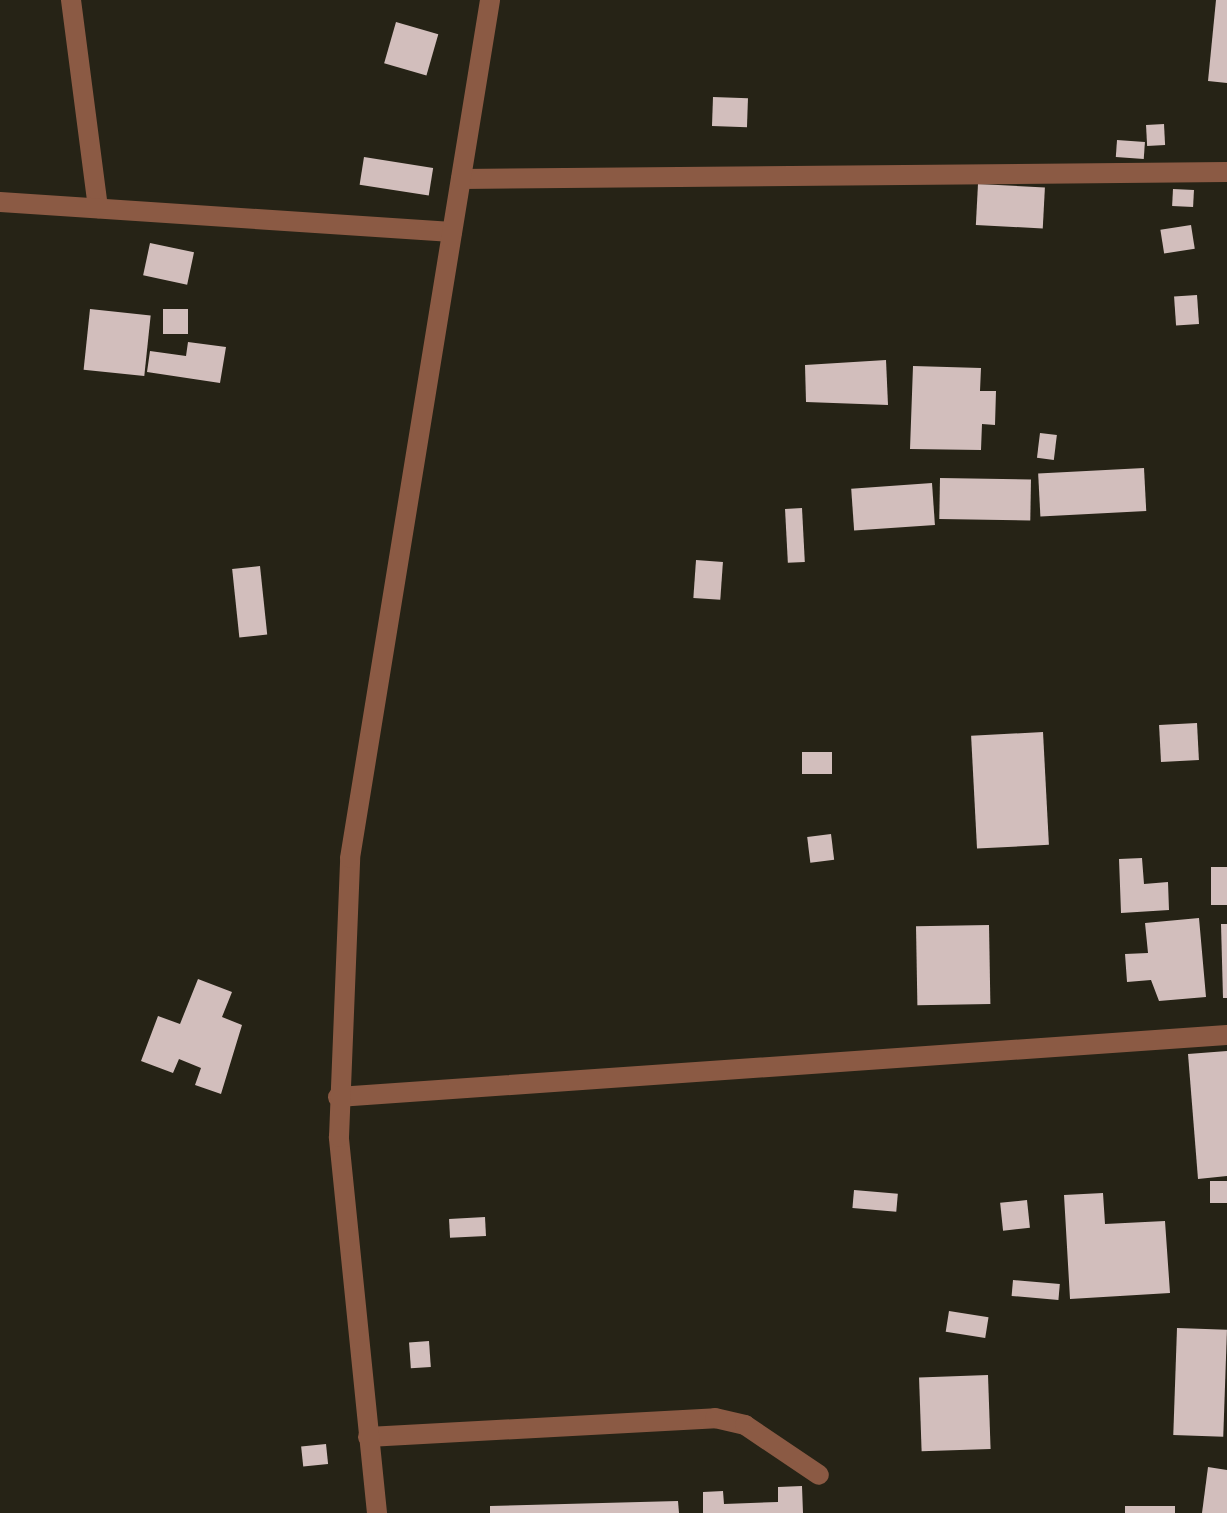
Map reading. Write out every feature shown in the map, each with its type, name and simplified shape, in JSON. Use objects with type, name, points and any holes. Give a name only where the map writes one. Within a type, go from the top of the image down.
[{"type":"street","points":[[71,0],[98,208]]},
{"type":"street","points":[[377,1513],[338,1096],[350,858],[490,0]]},
{"type":"street","points":[[461,179],[1227,172]]},
{"type":"street","points":[[0,202],[452,232]]},
{"type":"street","points":[[338,1096],[1227,1036]]},
{"type":"street","points":[[368,1436],[715,1418],[744,1424],[819,1475]]},
{"type":"building","points":[[1216,0],[1227,0],[1227,83],[1208,81]]},
{"type":"building","points":[[396,22],[438,34],[426,75],[384,63]]},
{"type":"building","points":[[713,97],[748,98],[747,127],[712,126]]},
{"type":"building","points":[[1164,124],[1165,145],[1147,146],[1146,125]]},
{"type":"building","points":[[1117,140],[1145,142],[1144,159],[1116,157]]},
{"type":"building","points":[[364,157],[433,168],[429,196],[360,185]]},
{"type":"building","points":[[978,184],[1045,188],[1043,228],[976,225]]},
{"type":"building","points":[[1173,189],[1194,190],[1193,207],[1172,206]]},
{"type":"building","points":[[1191,225],[1195,249],[1164,254],[1160,230]]},
{"type":"building","points":[[150,243],[194,252],[187,285],[143,275]]},
{"type":"building","points":[[1197,295],[1199,324],[1176,326],[1174,297]]},
{"type":"building","points":[[90,309],[151,315],[144,376],[84,370]]},
{"type":"building","points":[[163,309],[188,309],[188,334],[163,334]]},
{"type":"building","points":[[188,342],[226,347],[220,383],[147,372],[150,351],[186,356]]},
{"type":"building","points":[[886,360],[888,405],[806,402],[805,365]]},
{"type":"building","points":[[913,366],[981,368],[980,391],[996,391],[995,425],[982,424],[981,450],[910,449]]},
{"type":"building","points":[[1040,433],[1057,435],[1054,460],[1037,458]]},
{"type":"building","points":[[1144,468],[1146,511],[1040,516],[1038,474]]},
{"type":"building","points":[[940,478],[1031,480],[1030,521],[939,519]]},
{"type":"building","points":[[932,483],[935,525],[854,531],[851,489]]},
{"type":"building","points":[[802,508],[805,562],[788,563],[785,509]]},
{"type":"building","points":[[696,560],[723,562],[720,600],[693,598]]},
{"type":"building","points":[[260,566],[267,635],[239,638],[232,569]]},
{"type":"building","points":[[1197,723],[1199,760],[1161,762],[1159,725]]},
{"type":"building","points":[[1043,732],[1049,845],[977,849],[971,736]]},
{"type":"building","points":[[802,752],[832,752],[832,774],[802,774]]},
{"type":"building","points":[[831,834],[834,860],[810,863],[807,837]]},
{"type":"building","points":[[1142,858],[1144,884],[1168,882],[1169,910],[1121,913],[1119,859]]},
{"type":"building","points":[[1211,867],[1227,867],[1227,905],[1211,905]]},
{"type":"building","points":[[1199,918],[1206,997],[1159,1001],[1151,980],[1127,982],[1125,954],[1148,953],[1145,923]]},
{"type":"building","points":[[1221,924],[1227,924],[1227,998],[1223,998]]},
{"type":"building","points":[[989,925],[990,1004],[917,1005],[916,926]]},
{"type":"building","points":[[198,979],[232,992],[222,1017],[242,1025],[221,1094],[195,1085],[201,1068],[179,1059],[173,1073],[141,1061],[158,1016],[180,1024]]},
{"type":"building","points":[[1227,1051],[1227,1176],[1198,1179],[1188,1054]]},
{"type":"building","points":[[1210,1181],[1227,1181],[1227,1203],[1210,1203]]},
{"type":"building","points":[[854,1190],[898,1194],[896,1212],[852,1208]]},
{"type":"building","points":[[1103,1193],[1105,1224],[1165,1221],[1170,1293],[1070,1299],[1064,1195]]},
{"type":"building","points":[[1027,1200],[1030,1228],[1003,1231],[1000,1203]]},
{"type":"building","points":[[485,1217],[486,1236],[450,1238],[449,1219]]},
{"type":"building","points":[[1013,1280],[1060,1284],[1058,1300],[1012,1296]]},
{"type":"building","points":[[949,1311],[989,1317],[985,1338],[946,1332]]},
{"type":"building","points":[[1177,1328],[1227,1330],[1223,1437],[1173,1435]]},
{"type":"building","points":[[429,1341],[431,1367],[411,1368],[409,1342]]},
{"type":"building","points":[[988,1375],[991,1449],[922,1451],[919,1377]]},
{"type":"building","points":[[326,1444],[328,1464],[303,1467],[301,1447]]},
{"type":"building","points":[[1208,1467],[1227,1470],[1227,1513],[1202,1513]]},
{"type":"building","points":[[802,1486],[803,1513],[703,1513],[703,1492],[723,1491],[724,1504],[778,1502],[778,1487]]},
{"type":"building","points":[[678,1501],[679,1513],[490,1513],[490,1506]]},
{"type":"building","points":[[1125,1506],[1175,1506],[1175,1513],[1125,1513]]}]
